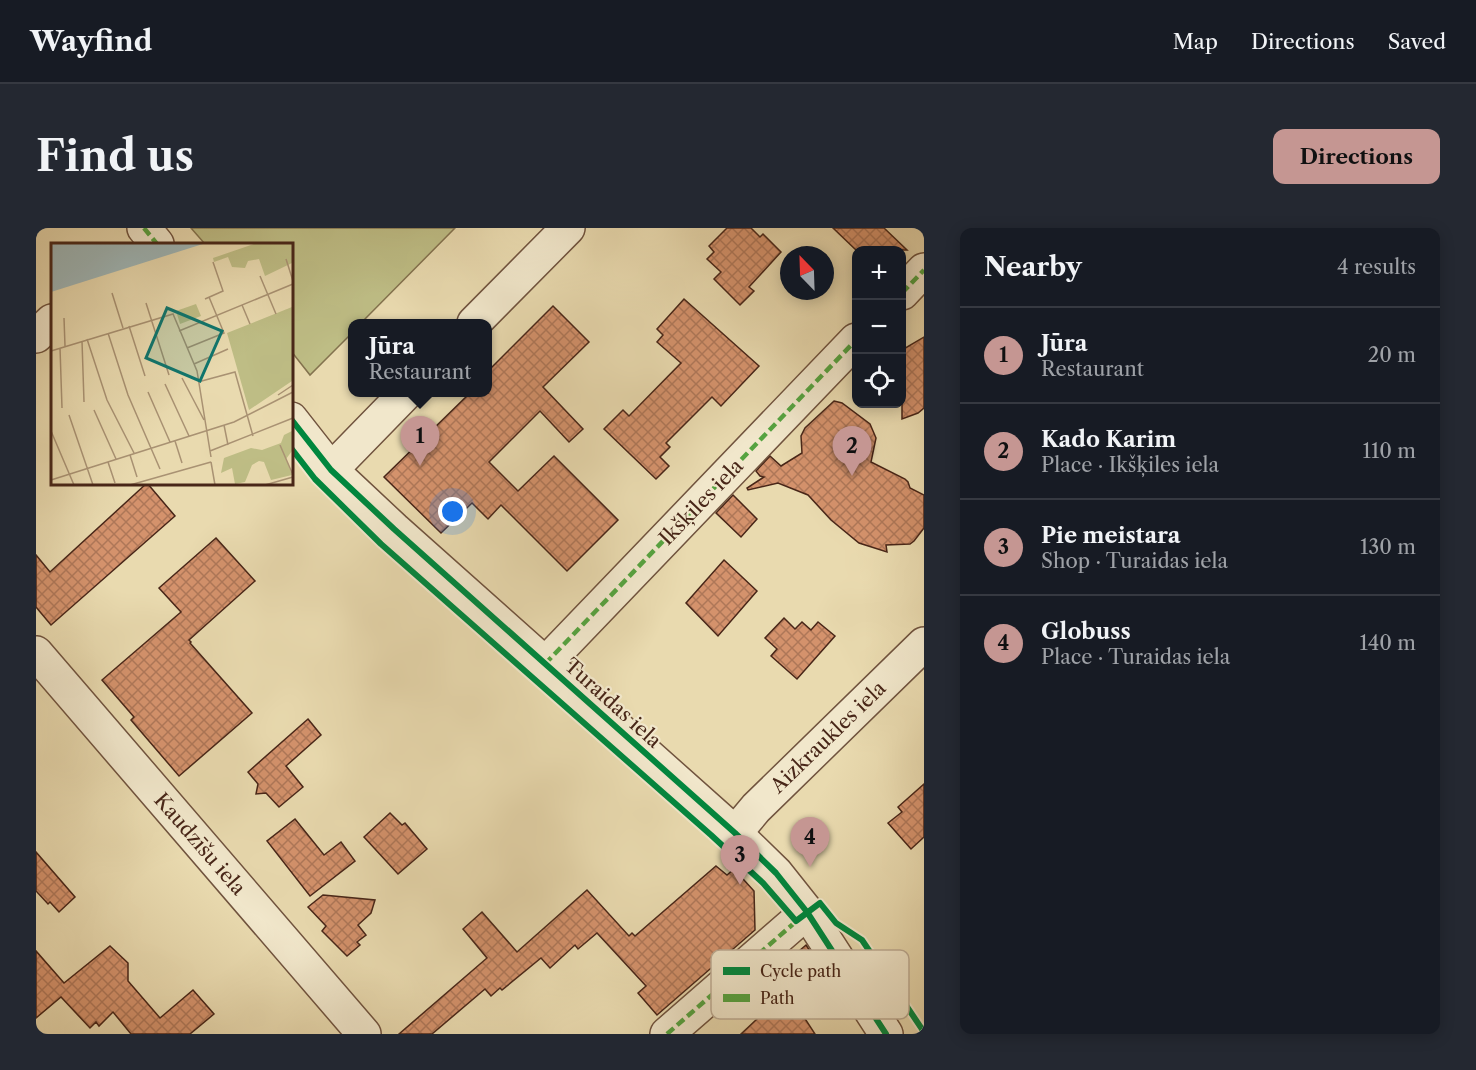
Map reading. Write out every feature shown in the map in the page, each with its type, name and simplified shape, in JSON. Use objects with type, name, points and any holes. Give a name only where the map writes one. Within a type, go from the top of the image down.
[{"type":"street","points":[[144,228],[156,243]]},
{"type":"street","points":[[479,319],[568,228]]},
{"type":"street","points":[[906,289],[924,270]]},
{"type":"street","points":[[36,336],[51,322]]},
{"type":"street","name":"Ikšķiles iela","points":[[545,664],[852,344]]},
{"type":"street","points":[[331,470],[403,397]]},
{"type":"street","name":"Turaidas iela","points":[[292,420],[331,470],[393,529],[735,832],[776,873],[807,912],[832,950]]},
{"type":"street","name":"Aizkraukles iela","points":[[735,832],[756,808],[924,645]]},
{"type":"street","name":"Kaudzīšu iela","points":[[36,653],[364,1034]]},
{"type":"street","points":[[763,950],[807,912]]},
{"type":"street","points":[[667,1034],[711,996]]},
{"type":"street","name":"Turaidas iela","points":[[876,1019],[886,1034]]},
{"type":"shaded area","points":[[191,228],[455,228],[365,319],[348,319],[348,337],[310,375],[292,352],[292,243],[204,243]]},
{"type":"building","points":[[727,228],[751,228],[760,237],[763,234],[780,253],[749,287],[754,291],[740,305],[714,279],[721,272],[707,259],[714,252],[709,246]]},
{"type":"building","points":[[833,228],[884,228],[903,246],[852,246]]},
{"type":"building","points":[[684,299],[759,366],[721,406],[712,397],[666,443],[670,447],[660,457],[669,466],[656,479],[604,429],[623,410],[629,416],[681,363],[657,342],[663,335],[657,329]]},
{"type":"building","points":[[553,306],[589,342],[543,387],[583,429],[569,442],[540,411],[489,462],[518,491],[554,456],[618,520],[567,571],[501,505],[488,519],[472,503],[441,533],[384,477],[466,397],[492,397],[492,367]]},
{"type":"building","points":[[924,337],[924,408],[902,419],[902,408],[906,408],[906,348]]},
{"type":"building","points":[[834,401],[842,403],[870,424],[876,438],[871,462],[905,479],[910,488],[924,495],[924,528],[910,544],[886,545],[887,552],[859,543],[831,520],[808,495],[778,483],[748,490],[747,488],[764,477],[756,471],[770,456],[781,466],[802,453],[801,436],[805,428]]},
{"type":"building","points":[[146,484],[175,516],[51,625],[36,607],[36,555],[50,572]]},
{"type":"building","points":[[733,495],[757,519],[741,537],[716,513]]},
{"type":"building","points":[[216,538],[255,581],[189,640],[252,713],[179,776],[131,720],[134,717],[102,680],[181,612],[159,588]]},
{"type":"building","points":[[724,560],[757,591],[718,636],[686,603]]},
{"type":"building","points":[[784,618],[795,629],[802,622],[811,630],[818,622],[835,636],[797,679],[771,656],[777,649],[765,638]]},
{"type":"building","points":[[308,719],[321,735],[286,766],[303,787],[279,807],[266,793],[256,794],[258,784],[248,772]]},
{"type":"building","points":[[924,784],[924,837],[911,849],[888,823],[902,812],[898,807]]},
{"type":"building","points":[[390,813],[402,825],[405,823],[427,849],[398,874],[364,837]]},
{"type":"building","points":[[295,819],[324,855],[341,842],[355,861],[310,896],[267,841]]},
{"type":"building","points":[[36,852],[75,897],[59,912],[36,891]]},
{"type":"building","points":[[716,866],[727,875],[734,869],[754,891],[755,930],[732,950],[711,950],[711,968],[657,1015],[638,993],[646,986],[597,933],[578,949],[575,945],[550,968],[541,958],[502,990],[500,988],[491,996],[485,989],[432,1034],[399,1034],[487,958],[463,929],[482,912],[517,952],[587,890],[629,936],[632,933],[635,936]]},
{"type":"building","points":[[323,895],[375,900],[371,913],[358,925],[366,935],[357,942],[360,945],[347,956],[322,931],[326,926],[308,907]]},
{"type":"building","points":[[806,945],[809,950],[800,950]]},
{"type":"building","points":[[110,946],[128,963],[128,981],[160,1018],[193,990],[214,1014],[190,1034],[131,1034],[113,1012],[99,1026],[96,1022],[90,1028],[61,997],[36,1018],[36,951],[64,983]]},
{"type":"building","points":[[757,1019],[805,1019],[815,1034],[741,1034]]},
{"type":"marked path","points":[[144,228],[156,243]]},
{"type":"marked path","points":[[906,289],[924,270]]},
{"type":"marked path","points":[[545,664],[852,344]]},
{"type":"marked path","points":[[763,950],[800,918]]},
{"type":"marked path","points":[[667,1034],[711,996]]},
{"type":"cycle path","points":[[292,420],[331,470],[394,529],[735,833],[776,873],[807,912],[832,950]]},
{"type":"cycle path","points":[[292,449],[315,479],[381,544],[711,835],[763,883],[796,921],[820,903],[836,923],[862,940],[869,950]]},
{"type":"cycle path","points":[[909,1010],[924,1032]]},
{"type":"cycle path","points":[[876,1019],[886,1034]]},
{"type":"place","name":"Jūra","points":[[420,466]]},
{"type":"place","name":"Kado Karim","points":[[852,476]]},
{"type":"place","name":"Globuss","points":[[810,867]]},
{"type":"place","name":"Pie meistara","points":[[740,885]]}]
